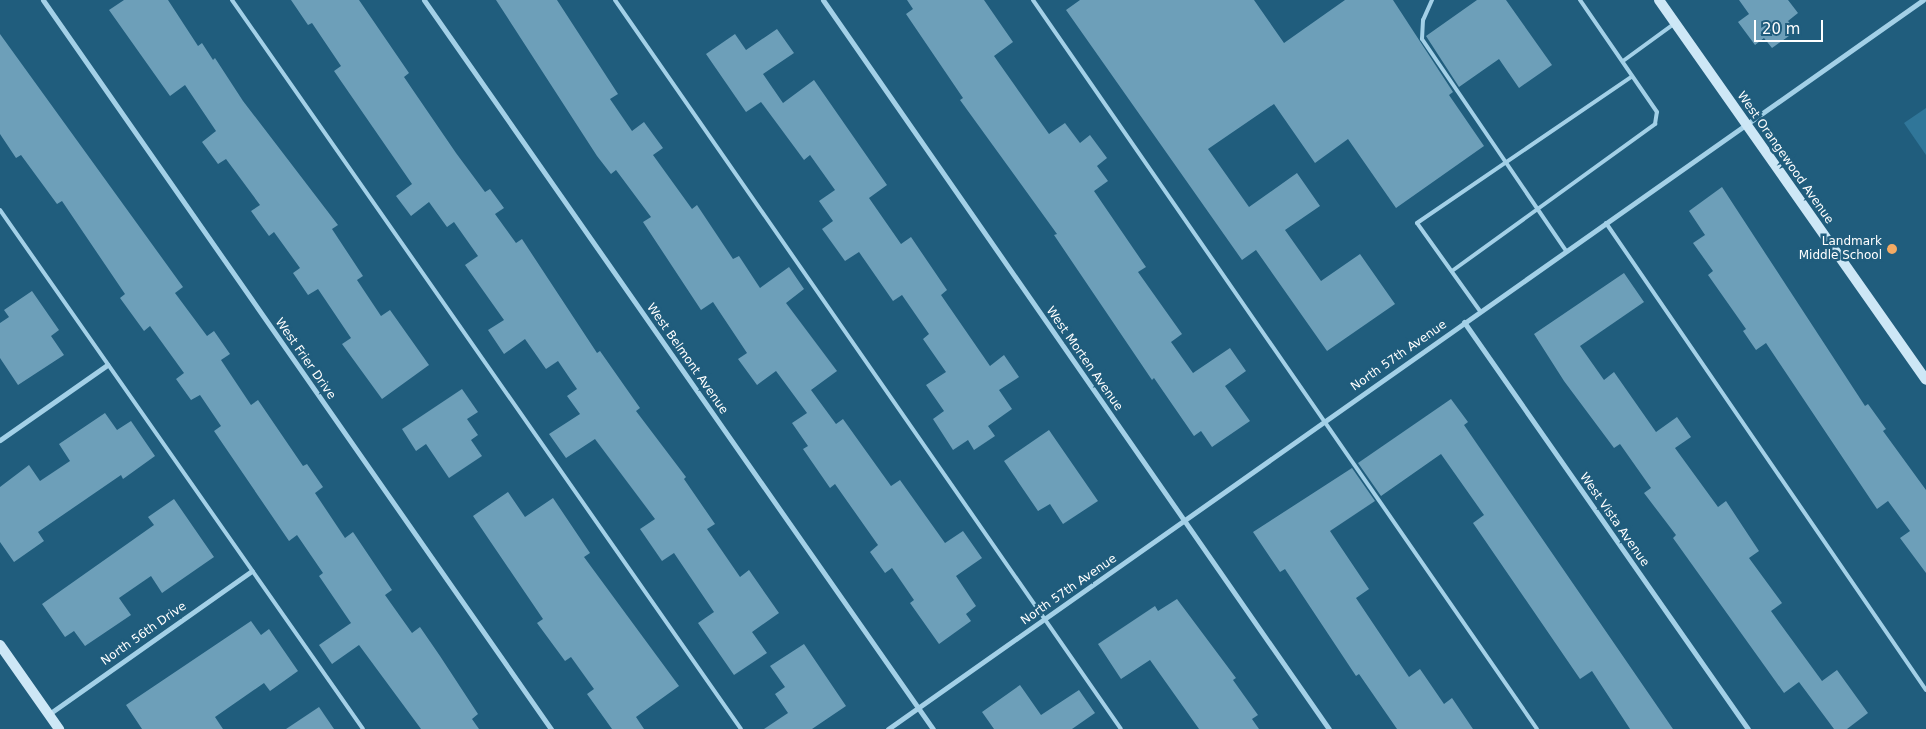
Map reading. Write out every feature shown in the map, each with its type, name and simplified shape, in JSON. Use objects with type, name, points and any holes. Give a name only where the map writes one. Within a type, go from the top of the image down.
[{"type":"street","name":"West Frier Drive","points":[[43,0],[551,729]]},
{"type":"street","name":"West Belmont Avenue","points":[[424,0],[933,729]]},
{"type":"street","name":"West Morten Avenue","points":[[822,0],[1329,729]]},
{"type":"street","name":"West Orangewood Avenue","points":[[1660,0],[1926,380]]},
{"type":"street","name":"North 57th Avenue","points":[[888,729],[1923,0]]},
{"type":"street","name":"West Vista Avenue","points":[[1464,322],[1748,729]]},
{"type":"street","points":[[0,440],[108,365]]},
{"type":"street","name":"North 56th Drive","points":[[48,714],[252,571]]},
{"type":"street","points":[[0,645],[59,729]]},
{"type":"lane","points":[[232,0],[742,729]]},
{"type":"lane","points":[[615,0],[1121,729]]},
{"type":"lane","points":[[1034,0],[1537,729]]},
{"type":"lane","points":[[1432,0],[1423,20],[1422,39],[1566,250]]},
{"type":"lane","points":[[1452,271],[1655,124],[1657,112],[1631,77],[1623,61],[1580,0]]},
{"type":"lane","points":[[1623,61],[1676,23]]},
{"type":"lane","points":[[1480,311],[1417,223],[1631,77]]},
{"type":"lane","points":[[0,210],[363,729]]},
{"type":"lane","points":[[1606,223],[1926,690]]},
{"type":"shaded area","points":[[1926,108],[1926,155],[1904,123]]},
{"type":"building","points":[[124,0],[168,0],[198,46],[202,43],[213,60],[215,58],[243,101],[338,225],[332,229],[363,276],[357,280],[381,316],[390,310],[429,365],[382,399],[342,344],[351,338],[318,289],[308,295],[293,273],[300,268],[274,232],[269,236],[251,211],[260,205],[226,159],[218,164],[202,142],[216,131],[185,85],[170,96],[109,10]]},
{"type":"building","points":[[291,0],[359,0],[409,73],[404,77],[456,153],[485,192],[490,189],[504,208],[495,214],[516,243],[522,239],[597,353],[600,351],[640,408],[636,411],[686,477],[684,479],[715,524],[707,529],[740,577],[749,570],[779,613],[752,632],[767,653],[734,675],[698,623],[714,612],[674,553],[662,561],[640,529],[655,519],[595,439],[566,458],[549,434],[580,414],[567,396],[577,389],[558,361],[546,369],[525,339],[504,354],[488,330],[504,320],[465,265],[478,256],[454,222],[447,227],[429,202],[411,216],[396,196],[412,184],[334,71],[341,66],[312,23],[308,25]]},
{"type":"building","points":[[496,0],[557,0],[618,94],[610,99],[632,131],[644,122],[663,148],[653,155],[692,209],[697,205],[733,259],[739,256],[760,288],[789,267],[804,289],[786,303],[837,371],[811,390],[836,424],[843,419],[891,486],[900,480],[945,543],[963,531],[982,558],[956,576],[976,606],[966,614],[971,621],[939,644],[910,603],[914,600],[892,568],[885,573],[870,552],[878,545],[835,484],[830,488],[803,449],[808,446],[792,423],[807,413],[776,371],[757,385],[738,359],[747,353],[713,302],[701,310],[643,222],[651,217],[616,170],[611,174],[597,156]]},
{"type":"building","points":[[907,0],[984,0],[1013,42],[994,56],[1049,134],[1065,123],[1080,143],[1090,135],[1107,158],[1097,166],[1108,181],[1094,191],[1146,267],[1138,272],[1182,334],[1171,342],[1193,373],[1230,348],[1246,371],[1225,386],[1250,421],[1212,447],[1201,431],[1194,436],[1154,378],[1152,380],[1054,235],[1057,234],[960,100],[963,98],[906,14],[913,9]]},
{"type":"building","points":[[1080,0],[1254,0],[1284,43],[1345,0],[1393,0],[1453,92],[1449,95],[1484,146],[1396,208],[1348,139],[1315,163],[1274,104],[1208,149],[1249,207],[1297,173],[1320,206],[1285,230],[1321,281],[1360,254],[1395,304],[1327,351],[1256,250],[1242,260],[1066,10]]},
{"type":"building","points":[[1477,0],[1506,0],[1552,65],[1519,88],[1499,59],[1459,87],[1426,36]]},
{"type":"building","points":[[1739,0],[1788,0],[1798,13],[1788,21],[1796,31],[1772,48],[1764,38],[1755,45],[1738,22],[1749,14]]},
{"type":"building","points":[[777,29],[794,53],[763,74],[783,103],[814,80],[887,185],[869,198],[901,244],[911,237],[947,290],[941,295],[990,366],[1004,355],[1019,377],[999,390],[1012,409],[988,426],[995,436],[974,450],[968,440],[953,450],[933,419],[944,411],[926,385],[946,372],[923,339],[929,334],[902,295],[893,301],[859,252],[845,261],[822,229],[833,221],[819,201],[835,190],[810,155],[804,160],[761,102],[746,112],[706,54],[735,34],[746,50]]},
{"type":"building","points":[[0,34],[183,287],[175,293],[207,336],[214,331],[230,354],[221,360],[251,405],[258,400],[303,466],[307,464],[323,487],[315,493],[345,538],[353,532],[392,590],[385,595],[412,633],[420,627],[440,656],[478,714],[472,719],[479,729],[421,729],[359,645],[332,664],[319,645],[351,623],[319,576],[323,573],[297,535],[289,541],[214,431],[221,426],[200,395],[191,400],[176,379],[184,373],[150,326],[144,331],[120,298],[125,294],[62,201],[57,204],[21,155],[16,158],[0,134]]},
{"type":"building","points":[[1722,187],[1865,406],[1868,404],[1886,429],[1883,431],[1926,490],[1926,573],[1900,538],[1910,531],[1888,501],[1877,509],[1766,343],[1756,350],[1743,331],[1746,329],[1708,275],[1713,271],[1693,243],[1705,235],[1689,211]]},
{"type":"building","points":[[1624,273],[1644,302],[1580,346],[1604,380],[1614,372],[1656,432],[1677,417],[1691,437],[1675,448],[1718,507],[1726,501],[1759,551],[1749,558],[1782,603],[1771,611],[1822,681],[1837,670],[1868,713],[1847,729],[1834,729],[1799,682],[1784,693],[1673,538],[1676,535],[1644,493],[1651,488],[1620,444],[1614,448],[1564,381],[1534,334]]},
{"type":"building","points":[[32,291],[59,330],[51,336],[64,355],[18,385],[0,358],[0,323],[9,317],[4,310]]},
{"type":"building","points":[[462,389],[478,412],[467,419],[478,435],[471,440],[482,456],[449,478],[426,444],[416,451],[402,429]]},
{"type":"building","points":[[1451,399],[1468,422],[1464,425],[1673,729],[1630,729],[1592,671],[1580,679],[1473,523],[1484,515],[1441,454],[1381,496],[1358,463]]},
{"type":"building","points":[[105,413],[117,430],[131,421],[155,456],[123,479],[121,475],[38,532],[44,541],[14,562],[0,542],[0,487],[29,465],[40,481],[70,461],[59,444]]},
{"type":"building","points":[[1049,430],[1098,501],[1063,524],[1050,504],[1038,511],[1004,461]]},
{"type":"building","points":[[1352,468],[1375,501],[1330,531],[1369,589],[1356,598],[1409,677],[1420,669],[1444,704],[1452,698],[1473,729],[1397,729],[1359,674],[1356,676],[1285,569],[1280,572],[1253,532]]},
{"type":"building","points":[[508,492],[525,517],[553,498],[590,553],[584,557],[679,686],[636,717],[644,729],[612,729],[587,694],[594,689],[571,657],[565,661],[537,623],[543,619],[473,516]]},
{"type":"building","points":[[174,499],[214,557],[162,593],[151,576],[119,598],[131,615],[85,646],[74,631],[65,637],[42,604],[154,525],[148,517]]},
{"type":"building","points":[[1177,599],[1236,678],[1233,680],[1258,715],[1252,719],[1259,729],[1199,729],[1150,660],[1121,679],[1098,644],[1155,606],[1158,611]]},
{"type":"building","points":[[251,621],[261,635],[269,629],[298,671],[270,691],[264,683],[215,717],[223,729],[142,729],[126,705]]},
{"type":"building","points":[[804,644],[846,706],[812,729],[764,729],[788,713],[775,694],[785,687],[770,666]]},
{"type":"building","points":[[1020,685],[1041,715],[1079,690],[1095,713],[1072,729],[994,729],[982,712]]},
{"type":"building","points":[[319,707],[334,729],[286,729]]},
{"type":"place","name":"Landmark Middle School","points":[[1892,249]]}]
